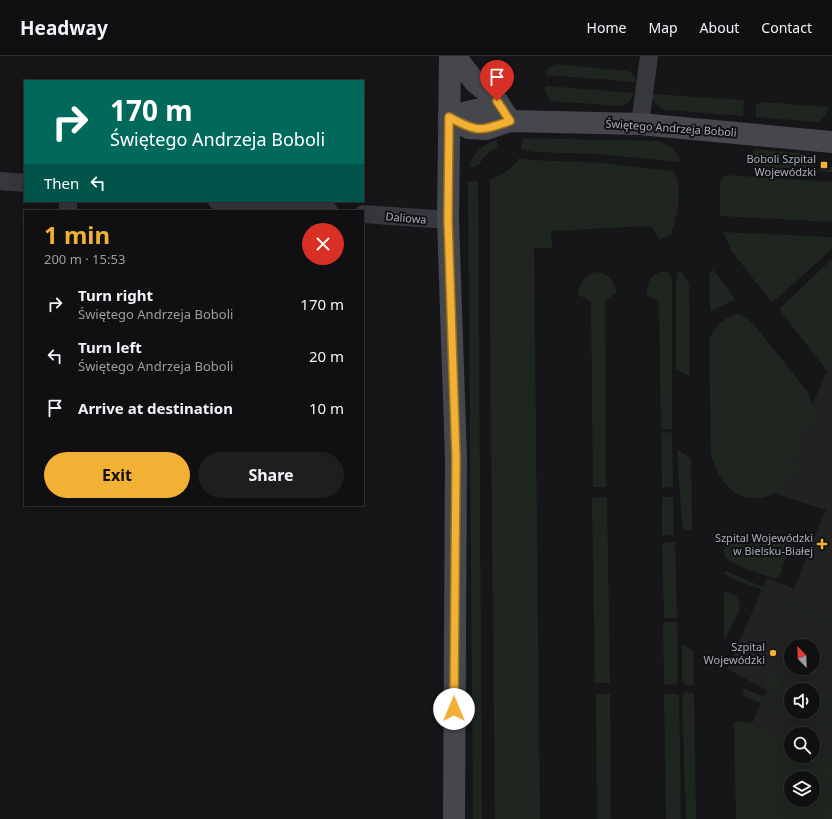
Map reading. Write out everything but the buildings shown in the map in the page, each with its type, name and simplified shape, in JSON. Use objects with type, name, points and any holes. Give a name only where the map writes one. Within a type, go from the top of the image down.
[{"type":"street","points":[[450,56],[448,220],[456,458],[454,819]]},
{"type":"street","points":[[455,56],[475,82],[497,101],[510,121]]},
{"type":"street","points":[[640,124],[649,56]]},
{"type":"street","name":"Świętego Andrzeja Boboli","points":[[449,117],[475,110],[494,111],[510,121],[640,124],[832,142]]},
{"type":"street","points":[[0,181],[24,183]]},
{"type":"street","points":[[228,202],[318,210]]},
{"type":"street","name":"Daliowa","points":[[364,214],[448,220]]},
{"type":"shaded area","points":[[556,64],[627,71],[633,74],[636,82],[546,75],[548,68]]},
{"type":"shaded area","points":[[546,86],[634,93],[629,102],[622,106],[550,101],[545,91]]},
{"type":"shaded area","points":[[651,94],[744,100],[743,116],[665,110],[656,104]]},
{"type":"shaded area","points":[[761,102],[829,107],[826,115],[819,122],[756,117],[756,106]]},
{"type":"shaded area","points":[[522,138],[659,141],[672,147],[682,162],[596,154],[534,152],[521,149]]},
{"type":"shaded area","points":[[497,140],[497,148],[488,153],[477,166],[469,167],[473,157],[479,150],[487,144]]},
{"type":"shaded area","points":[[754,149],[809,154],[812,160],[811,169],[754,167],[752,158]]},
{"type":"shaded area","points":[[519,158],[531,160],[603,163],[673,171],[678,184],[679,193],[677,211],[671,234],[660,240],[651,226],[551,231],[552,248],[534,248],[540,819],[495,819],[490,179],[507,171]]},
{"type":"shaded area","points":[[819,167],[832,167],[832,172],[819,171]]},
{"type":"shaded area","points":[[726,175],[832,182],[832,222],[720,216],[720,183],[721,179]]},
{"type":"shaded area","points":[[468,181],[478,181],[482,819],[473,819]]},
{"type":"shaded area","points":[[723,232],[832,237],[832,249],[772,303],[731,250]]},
{"type":"shaded area","points":[[832,259],[832,377],[779,309]]},
{"type":"shaded area","points":[[678,270],[683,274],[689,284],[690,376],[676,370],[676,283]]},
{"type":"shaded area","points":[[713,270],[735,299],[712,311],[710,310],[709,272]]},
{"type":"shaded area","points":[[665,271],[669,273],[672,282],[672,429],[661,429],[659,302],[647,294],[648,285],[651,278],[660,272]]},
{"type":"shaded area","points":[[597,272],[608,276],[617,292],[605,301],[606,487],[593,487],[591,301],[578,295],[583,280],[592,273]]},
{"type":"shaded area","points":[[738,314],[746,317],[756,327],[808,392],[814,410],[812,426],[807,425],[793,460],[798,463],[792,478],[783,489],[765,497],[744,497],[729,488],[718,473],[711,454],[709,341],[711,335],[720,323]]},
{"type":"shaded area","name":"Szpital Wojewódzki w Bielsku-Białej","points":[[826,372],[832,374],[832,759],[820,753],[820,727],[784,727],[784,738],[752,723],[767,690],[727,669],[767,578],[794,589],[826,510],[776,494]]},
{"type":"shaded area","points":[[672,432],[673,486],[662,488],[661,433]]},
{"type":"shaded area","points":[[677,449],[691,458],[692,530],[686,530],[682,526]]},
{"type":"shaded area","points":[[607,497],[610,683],[595,683],[592,498]]},
{"type":"shaded area","points":[[662,497],[673,498],[674,535],[662,536]]},
{"type":"shaded area","points":[[675,542],[677,618],[664,618],[662,543]]},
{"type":"shaded area","points":[[792,542],[779,577],[774,578],[738,566],[724,555],[724,550],[730,544]]},
{"type":"shaded area","points":[[726,571],[772,591],[770,593],[729,577],[724,573]]},
{"type":"shaded area","points":[[724,592],[731,593],[736,596],[740,609],[724,642]]},
{"type":"shaded area","points":[[775,597],[832,619],[832,624],[774,600]]},
{"type":"shaded area","points":[[663,622],[677,622],[678,680],[676,684],[664,685]]},
{"type":"shaded area","points":[[682,644],[693,651],[694,685],[686,686],[682,680]]},
{"type":"shaded area","points":[[769,674],[776,674],[784,677],[777,691],[784,694],[784,697],[767,690],[764,686],[763,678]]},
{"type":"shaded area","points":[[743,689],[745,689],[784,704],[784,712],[744,696]]},
{"type":"shaded area","points":[[685,692],[694,693],[696,819],[686,819],[682,697]]},
{"type":"shaded area","points":[[596,694],[610,694],[611,819],[597,819]]},
{"type":"shaded area","points":[[664,694],[677,694],[679,696],[681,819],[666,819]]},
{"type":"shaded area","points":[[820,696],[832,702],[832,716],[820,711]]},
{"type":"shaded area","points":[[802,719],[820,719],[832,724],[832,731]]},
{"type":"shaded area","points":[[742,721],[752,723],[784,738],[784,763],[820,763],[820,753],[832,759],[832,819],[736,819],[734,722]]},
{"type":"place","name":"Boboli Szpital Wojewódzki","points":[[824,165]]},
{"type":"place","name":"Szpital Wojewódzki w Bielsku-Białej","points":[[822,544]]},
{"type":"place","name":"Szpital Wojewódzki","points":[[773,653]]},
{"type":"route","points":[[454,709],[456,458],[448,220],[449,117],[469,128],[486,129],[510,121],[497,101]]}]
